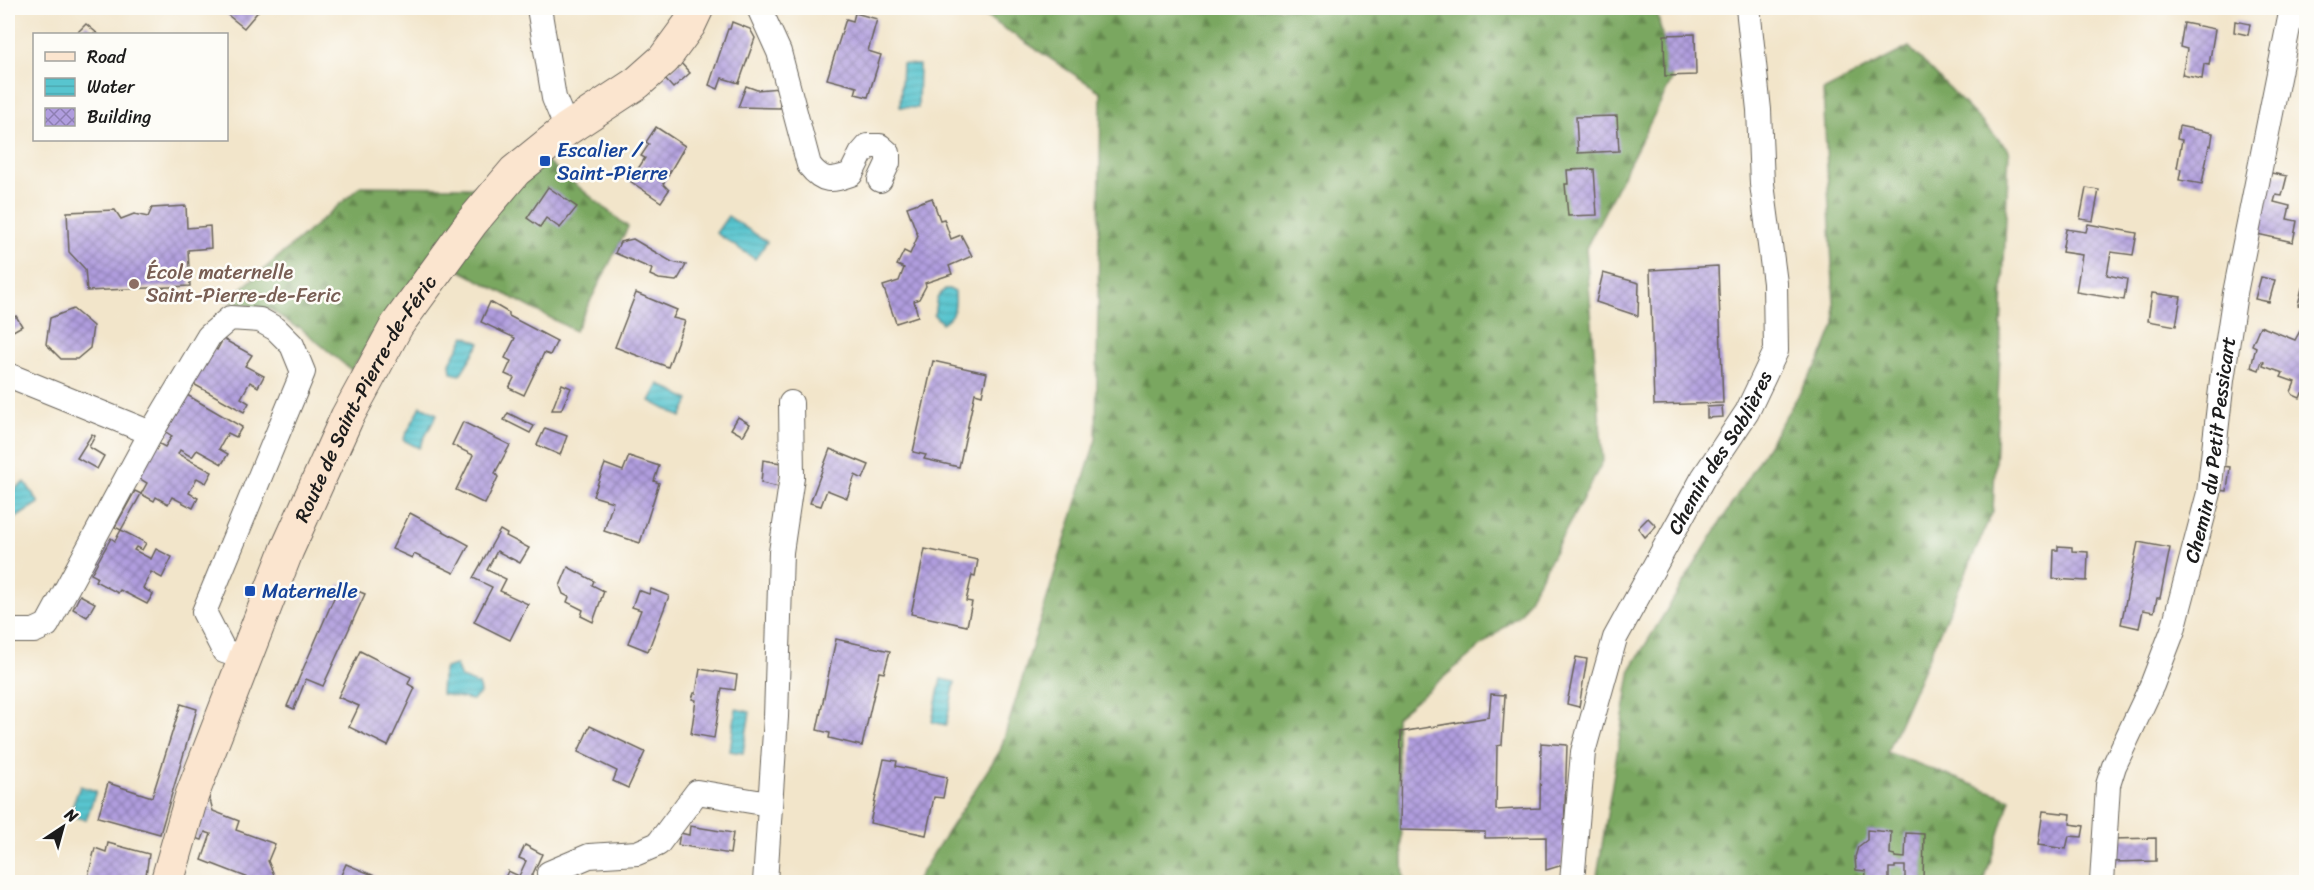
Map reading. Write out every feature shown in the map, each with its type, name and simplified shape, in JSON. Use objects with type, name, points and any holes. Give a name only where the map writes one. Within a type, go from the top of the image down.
[{"type":"street","points":[[539,8],[555,98],[567,129]]},
{"type":"street","name":"Route de Saint-Pierre-de-Féric","points":[[166,882],[192,795],[319,475],[397,324],[472,222],[515,171],[567,129],[637,82],[664,59],[689,25],[697,8]]},
{"type":"street","points":[[759,8],[778,52],[809,165],[817,176],[832,180],[851,174],[861,154],[868,146],[880,146],[888,153],[888,163],[880,180]]},
{"type":"street","name":"Chemin des Sablières","points":[[1572,882],[1583,752],[1615,638],[1703,478],[1747,412],[1776,351],[1775,282],[1762,184],[1759,110],[1748,8]]},
{"type":"street","name":"Chemin du Petit Pessicart","points":[[2102,882],[2108,785],[2114,766],[2152,685],[2173,630],[2209,494],[2235,293],[2292,8]]},
{"type":"street","points":[[8,632],[34,631],[47,625],[151,433],[209,336],[230,318],[260,320],[276,329],[292,345],[303,372],[204,612],[224,651],[245,658]]},
{"type":"street","points":[[8,375],[151,433]]},
{"type":"street","points":[[765,882],[776,717],[781,552],[792,477],[791,404]]},
{"type":"street","points":[[549,873],[589,855],[637,853],[658,844],[697,792],[769,804]]},
{"type":"green space","points":[[982,8],[1656,8],[1672,80],[1586,248],[1603,461],[1522,612],[1396,717],[1404,882],[915,882],[1000,751],[1096,439],[1101,92],[981,13]]},
{"type":"green space","points":[[1909,47],[2009,150],[1993,511],[1887,752],[2010,799],[1984,882],[1596,882],[1631,668],[1820,360],[1835,323],[1823,91]]},
{"type":"green space","points":[[543,158],[628,227],[575,331],[431,255],[351,370],[298,326],[297,328],[271,310],[227,301],[361,186],[471,187],[514,184]]},
{"type":"water","points":[[902,64],[919,65],[918,108],[900,107]]},
{"type":"water","points":[[728,216],[767,242],[755,259],[716,233]]},
{"type":"water","points":[[945,289],[955,292],[955,302],[952,314],[942,323],[934,315],[937,299]]},
{"type":"water","points":[[465,336],[480,343],[460,375],[451,373],[450,363]]},
{"type":"water","points":[[659,384],[689,400],[681,417],[650,401]]},
{"type":"water","points":[[421,406],[437,414],[419,448],[403,440]]},
{"type":"water","points":[[25,482],[39,503],[8,523],[8,493]]},
{"type":"water","points":[[456,665],[461,678],[479,685],[480,694],[472,700],[441,694],[445,668]]},
{"type":"water","points":[[941,679],[955,682],[946,725],[932,722]]},
{"type":"water","points":[[736,709],[750,712],[743,753],[730,751]]},
{"type":"water","points":[[80,786],[96,791],[86,820],[69,815]]},
{"type":"building","points":[[219,8],[261,8],[244,28]]},
{"type":"building","points":[[855,13],[877,19],[868,51],[881,55],[868,97],[855,94],[857,87],[827,79],[846,19],[853,21]]},
{"type":"building","points":[[2235,21],[2250,24],[2248,35],[2234,32]]},
{"type":"building","points":[[732,22],[750,29],[755,38],[739,83],[722,78],[718,89],[709,85]]},
{"type":"building","points":[[2184,23],[2215,29],[2209,65],[2204,64],[2202,79],[2182,75],[2187,49],[2180,47]]},
{"type":"building","points":[[86,24],[97,33],[77,33]]},
{"type":"building","points":[[1695,34],[1696,75],[1665,76],[1664,35]]},
{"type":"building","points":[[680,62],[690,73],[673,88],[663,77]]},
{"type":"building","points":[[746,86],[757,90],[779,88],[780,108],[738,107]]},
{"type":"building","points":[[1617,116],[1619,151],[1578,153],[1576,117]]},
{"type":"building","points":[[2179,126],[2213,133],[2202,184],[2179,180],[2181,169],[2177,168],[2182,140],[2177,139]]},
{"type":"building","points":[[656,127],[685,146],[663,184],[669,190],[661,202],[630,181],[645,158],[641,156],[649,144],[646,142]]},
{"type":"building","points":[[1594,169],[1597,215],[1568,216],[1565,184],[1568,184],[1567,170]]},
{"type":"building","points":[[2266,172],[2287,176],[2282,196],[2276,195],[2274,202],[2290,206],[2287,219],[2297,221],[2293,242],[2257,234]]},
{"type":"building","points":[[548,187],[577,207],[560,228],[546,218],[540,227],[527,218]]},
{"type":"building","points":[[2086,188],[2099,190],[2093,221],[2080,219]]},
{"type":"building","points":[[932,198],[940,220],[944,219],[951,239],[961,235],[972,256],[949,266],[952,274],[925,283],[926,286],[919,299],[914,301],[918,316],[896,323],[883,286],[899,281],[904,268],[897,265],[904,251],[910,254],[918,236],[907,207]]},
{"type":"building","points":[[186,206],[187,228],[210,226],[211,248],[188,250],[190,286],[87,291],[85,269],[69,252],[67,212],[115,210],[121,219],[134,214],[148,217],[152,208]]},
{"type":"building","points":[[2088,224],[2137,233],[2133,255],[2111,252],[2107,275],[2127,279],[2124,300],[2076,292],[2082,255],[2062,252],[2066,229],[2086,232]]},
{"type":"building","points":[[633,239],[672,262],[686,265],[678,279],[676,281],[659,279],[650,275],[652,269],[615,253],[620,242]]},
{"type":"building","points":[[1718,266],[1723,403],[1654,405],[1650,270]]},
{"type":"building","points":[[1603,273],[1639,283],[1638,316],[1596,302]]},
{"type":"building","points":[[2261,277],[2275,280],[2269,302],[2255,299]]},
{"type":"building","points":[[2302,288],[2306,289],[2306,307],[2298,305]]},
{"type":"building","points":[[636,293],[677,310],[673,318],[685,321],[668,367],[615,347]]},
{"type":"building","points":[[2152,293],[2181,297],[2176,326],[2148,321]]},
{"type":"building","points":[[490,302],[509,313],[509,316],[557,341],[550,355],[544,353],[524,395],[509,388],[514,378],[505,374],[511,361],[505,358],[515,338],[481,322]]},
{"type":"building","points":[[73,309],[93,326],[90,348],[77,359],[61,359],[46,344],[50,318]]},
{"type":"building","points":[[16,316],[22,326],[8,334],[8,321]]},
{"type":"building","points":[[2260,326],[2295,340],[2300,331],[2306,330],[2306,395],[2302,393],[2300,398],[2293,395],[2291,392],[2295,382],[2281,377],[2283,373],[2263,366],[2264,362],[2262,361],[2259,370],[2251,367],[2256,347],[2252,345]]},
{"type":"building","points":[[223,339],[252,355],[245,366],[264,376],[258,387],[250,382],[241,398],[249,403],[244,412],[188,381],[214,348],[217,350]]},
{"type":"building","points":[[933,361],[987,373],[982,395],[975,393],[959,467],[924,459],[926,455],[913,452]]},
{"type":"building","points":[[562,384],[571,388],[561,410],[552,410]]},
{"type":"building","points":[[187,395],[242,427],[236,437],[228,433],[219,449],[228,454],[222,464],[197,450],[192,457],[180,450],[178,454],[212,472],[206,483],[197,478],[189,493],[198,498],[193,508],[172,497],[168,504],[156,497],[154,501],[141,494],[147,483],[137,477],[156,442],[165,447],[172,436],[166,432]]},
{"type":"building","points":[[1722,406],[1723,417],[1707,418],[1707,407]]},
{"type":"building","points":[[508,413],[534,426],[530,433],[504,420]]},
{"type":"building","points":[[738,417],[750,424],[743,436],[731,429]]},
{"type":"building","points":[[463,422],[510,445],[495,473],[498,477],[485,504],[456,490],[473,455],[452,445]]},
{"type":"building","points":[[545,428],[567,436],[560,455],[537,445]]},
{"type":"building","points":[[92,434],[95,436],[89,447],[104,456],[97,469],[77,458]]},
{"type":"building","points":[[830,449],[869,465],[863,479],[855,475],[847,498],[827,490],[821,506],[810,503]]},
{"type":"building","points":[[629,456],[659,466],[654,481],[659,483],[640,543],[604,531],[613,502],[593,496],[605,464],[623,471]]},
{"type":"building","points":[[763,460],[781,463],[779,487],[761,483]]},
{"type":"building","points":[[2222,466],[2230,467],[2227,491],[2218,490]]},
{"type":"building","points":[[135,491],[141,494],[121,530],[115,527]]},
{"type":"building","points":[[410,513],[469,545],[454,573],[414,554],[412,558],[392,549]]},
{"type":"building","points":[[1648,518],[1656,526],[1645,537],[1638,528]]},
{"type":"building","points":[[121,530],[146,543],[142,550],[136,547],[134,550],[151,559],[156,549],[172,557],[162,578],[151,572],[143,588],[153,594],[147,604],[120,590],[118,593],[95,581],[97,577],[91,574],[111,538],[115,541]]},
{"type":"building","points":[[500,530],[507,534],[506,536],[529,548],[520,563],[497,551],[487,570],[506,579],[500,591],[528,604],[510,640],[474,622],[492,587],[473,578]]},
{"type":"building","points":[[2138,542],[2170,548],[2160,598],[2157,598],[2154,612],[2143,610],[2139,628],[2121,624]]},
{"type":"building","points":[[2058,546],[2072,547],[2072,551],[2088,552],[2087,581],[2053,579],[2054,550],[2058,550]]},
{"type":"building","points":[[925,549],[978,560],[966,601],[972,602],[967,626],[911,614]]},
{"type":"building","points":[[568,567],[594,581],[592,585],[604,591],[593,622],[581,616],[583,610],[567,602],[569,597],[563,594],[560,586]]},
{"type":"building","points":[[340,584],[365,594],[323,686],[306,679],[294,709],[287,706]]},
{"type":"building","points":[[651,589],[669,596],[648,651],[628,643],[641,610],[632,607],[638,590],[649,594]]},
{"type":"building","points":[[80,595],[95,603],[87,617],[73,609]]},
{"type":"building","points":[[836,639],[890,651],[884,673],[879,672],[862,746],[829,738],[830,733],[817,730]]},
{"type":"building","points":[[360,651],[411,677],[408,684],[415,688],[388,746],[349,727],[359,706],[338,697]]},
{"type":"building","points":[[1576,657],[1587,659],[1579,707],[1567,704]]},
{"type":"building","points":[[700,669],[737,675],[735,690],[722,688],[714,738],[691,734],[696,700],[692,699],[696,693]]},
{"type":"building","points":[[1491,694],[1505,695],[1502,745],[1497,746],[1496,810],[1540,808],[1541,743],[1567,745],[1563,865],[1546,870],[1546,837],[1485,838],[1485,832],[1400,830],[1401,732],[1489,717]]},
{"type":"building","points":[[181,704],[197,709],[160,834],[98,817],[108,783],[152,797]]},
{"type":"building","points":[[590,726],[645,752],[628,788],[613,781],[617,771],[578,752]]},
{"type":"building","points":[[884,759],[897,761],[896,766],[947,777],[943,798],[934,797],[926,835],[870,823]]},
{"type":"building","points":[[209,796],[213,811],[239,821],[236,830],[275,844],[268,861],[277,882],[259,882],[202,860],[211,834],[205,832],[202,840],[195,838]]},
{"type":"building","points":[[2043,811],[2071,814],[2070,824],[2084,826],[2082,837],[2069,836],[2066,849],[2038,845]]},
{"type":"building","points":[[690,826],[733,833],[730,854],[678,845],[680,833],[689,835]]},
{"type":"building","points":[[1867,830],[1891,832],[1890,854],[1905,858],[1906,833],[1924,834],[1923,882],[1905,882],[1905,866],[1895,866],[1895,868],[1889,868],[1889,882],[1865,882],[1866,871],[1856,870],[1855,857],[1858,847],[1867,840]]},
{"type":"building","points":[[2156,838],[2156,861],[2111,862],[2112,839]]},
{"type":"building","points":[[108,843],[149,854],[145,882],[87,881],[95,848],[106,852]]},
{"type":"building","points":[[525,845],[542,854],[529,882],[518,879],[517,882],[503,882],[508,871],[519,876],[526,861],[519,858]]},
{"type":"building","points":[[346,864],[375,876],[375,879],[383,882],[338,882]]},
{"type":"place","name":"Escalier / Saint-Pierre","points":[[545,161]]},
{"type":"place","name":"École maternelle Saint-Pierre-de-Feric","points":[[134,284]]},
{"type":"place","name":"Maternelle","points":[[250,591]]}]
